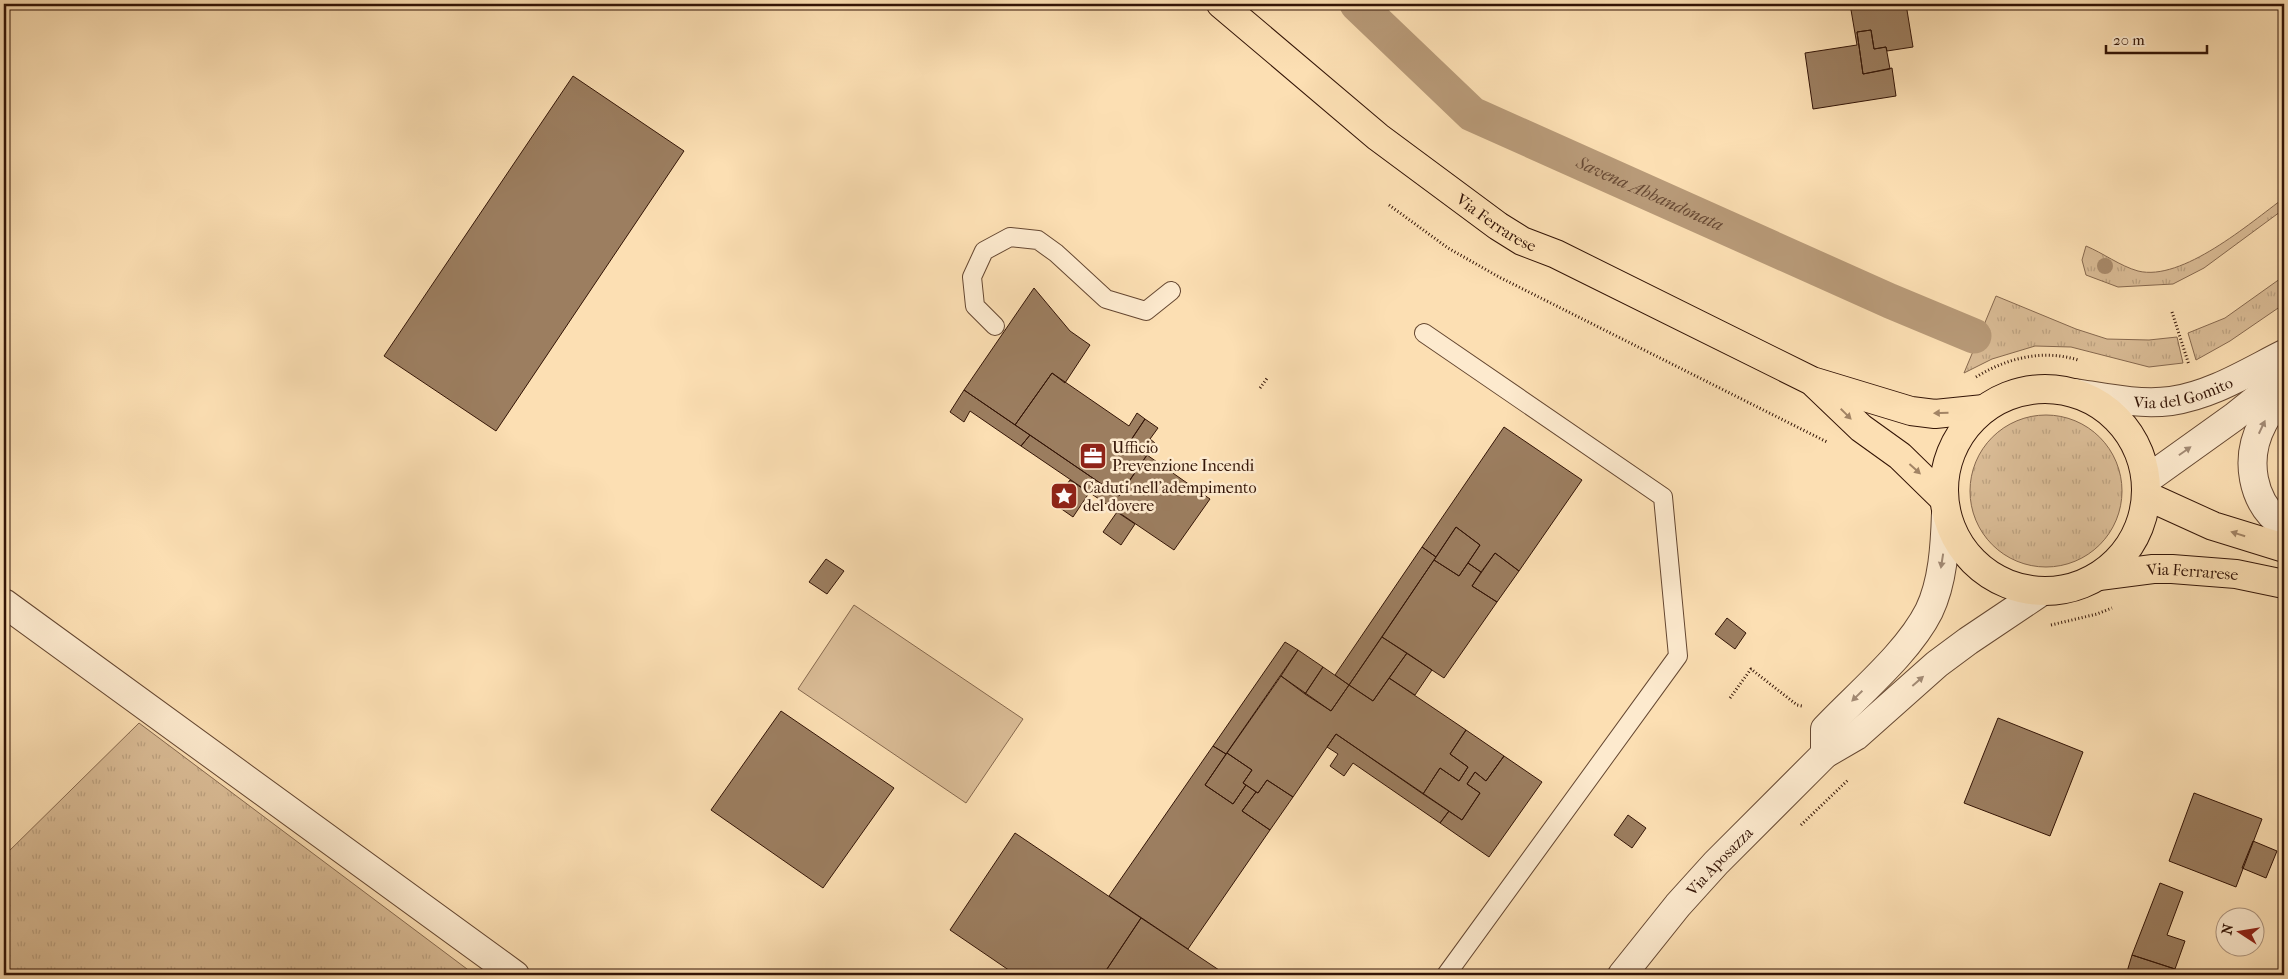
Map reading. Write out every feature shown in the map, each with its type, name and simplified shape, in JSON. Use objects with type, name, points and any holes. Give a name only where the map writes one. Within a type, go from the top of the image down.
[{"type":"main road","name":"Via Ferrarese","points":[[1221,4],[1378,137],[1522,241],[1556,254],[1812,381]]},
{"type":"main road","points":[[1812,381],[1911,411],[1935,414],[1984,410]]},
{"type":"main road","points":[[1812,381],[1860,428],[1900,456],[1945,506]]},
{"type":"main road","points":[[2054,389],[2075,393],[2106,409],[2123,424],[2133,440],[2141,456],[2146,488],[2141,524],[2132,543],[2120,559],[2099,576],[2074,588],[2060,591],[2041,592],[2015,587],[1996,579],[1980,568],[1956,538],[1945,506],[1945,475],[1950,457],[1957,440],[1969,424],[1996,402],[2021,392],[2054,389]]},
{"type":"main road","points":[[2146,488],[2213,526],[2284,548]]},
{"type":"main road","name":"Via Ferrarese","points":[[2099,576],[2153,569],[2172,569],[2236,574],[2284,584]]},
{"type":"street","name":"Via del Gomito","points":[[2075,393],[2130,402],[2171,400],[2208,391],[2284,354]]},
{"type":"street","name":"Via del Gomito","points":[[2146,488],[2284,377]]},
{"type":"street","points":[[2284,396],[2263,423],[2254,450],[2253,465],[2257,494],[2270,513],[2284,526]]},
{"type":"street","points":[[1825,754],[1825,729],[1907,643],[1929,610],[1941,570],[1945,506]]},
{"type":"street","name":"Via Aposazza","points":[[1622,975],[1678,905],[1716,863],[1825,754],[1856,736],[1930,670],[1968,641],[2041,592]]},
{"type":"street","points":[[4,603],[515,975]]},
{"type":"lane","points":[[995,326],[975,306],[972,277],[984,251],[1010,237],[1038,240],[1106,300],[1146,311],[1171,291]]},
{"type":"lane","points":[[1424,333],[1663,497],[1678,656],[1446,975]]},
{"type":"path","points":[[1389,205],[1448,248],[1499,277],[1835,446]]},
{"type":"path","points":[[2172,312],[2189,363],[2188,372]]},
{"type":"path","points":[[1968,382],[2002,363],[2028,357],[2047,354],[2081,362]]},
{"type":"path","points":[[1260,388],[1268,376]]},
{"type":"path","points":[[2043,626],[2098,614],[2115,606]]},
{"type":"path","points":[[1730,698],[1751,669],[1797,705],[1807,707]]},
{"type":"green space","points":[[2284,198],[2284,209],[2204,268],[2173,284],[2118,287],[2086,275],[2082,260],[2086,246],[2138,271],[2156,272],[2175,268],[2215,248]]},
{"type":"green space","points":[[2284,276],[2284,304],[2230,341],[2196,360],[2188,333],[2225,318]]},
{"type":"green space","points":[[1996,296],[2076,329],[2107,339],[2149,340],[2177,337],[2183,363],[2149,367],[2071,347],[2035,346],[1992,359],[1964,373]]},
{"type":"green space","points":[[2046,415],[2075,421],[2100,437],[2116,462],[2122,491],[2116,520],[2100,545],[2075,561],[2046,567],[2017,561],[1992,545],[1976,520],[1970,491],[1976,462],[1992,437],[2017,421]]},
{"type":"green space","points":[[854,605],[1023,719],[966,803],[798,689]]},
{"type":"green space","points":[[139,723],[475,975],[4,975],[4,856]]},
{"type":"building","points":[[1850,4],[1906,4],[1913,47],[1887,51],[1886,47],[1874,49],[1871,30],[1857,32],[1863,74],[1892,68],[1896,96],[1813,109],[1805,53],[1857,45]]},
{"type":"building","points":[[1871,30],[1874,49],[1886,47],[1890,69],[1863,74],[1857,32]]},
{"type":"building","points":[[573,76],[684,151],[496,431],[384,356]]},
{"type":"building","points":[[1034,288],[1070,331],[1090,345],[1065,383],[1052,373],[1015,425],[964,390]]},
{"type":"building","points":[[1052,373],[1129,426],[1137,413],[1145,419],[1129,443],[1147,455],[1119,496],[1015,425]]},
{"type":"building","points":[[964,390],[1030,435],[1021,446],[970,411],[964,422],[950,412]]},
{"type":"building","points":[[1145,419],[1158,428],[1150,439],[1155,443],[1147,455],[1129,443]]},
{"type":"building","points":[[1504,427],[1582,480],[1519,571],[1495,553],[1481,572],[1468,563],[1480,545],[1456,527],[1436,557],[1422,547]]},
{"type":"building","points":[[1030,435],[1119,496],[1147,455],[1210,499],[1174,550],[1021,446]]},
{"type":"building","points":[[1070,480],[1089,493],[1073,517],[1053,503]]},
{"type":"building","points":[[1117,512],[1135,524],[1121,545],[1103,532]]},
{"type":"building","points":[[1456,527],[1480,545],[1459,576],[1434,560]]},
{"type":"building","points":[[1422,547],[1436,557],[1349,685],[1335,675]]},
{"type":"building","points":[[1495,553],[1519,571],[1497,602],[1472,586]]},
{"type":"building","points":[[826,559],[844,571],[827,594],[809,582]]},
{"type":"building","points":[[1434,560],[1459,576],[1468,563],[1481,572],[1472,586],[1497,602],[1444,678],[1382,637]]},
{"type":"building","points":[[1727,618],[1746,633],[1735,649],[1715,634]]},
{"type":"building","points":[[1382,637],[1407,653],[1373,701],[1349,685]]},
{"type":"building","points":[[1285,642],[1298,650],[1226,754],[1213,746]]},
{"type":"building","points":[[1298,650],[1323,667],[1305,694],[1281,676]]},
{"type":"building","points":[[1407,653],[1432,670],[1415,695],[1389,678]]},
{"type":"building","points":[[1323,667],[1349,685],[1331,711],[1305,694]]},
{"type":"building","points":[[1281,676],[1331,711],[1349,685],[1373,701],[1389,678],[1466,730],[1450,754],[1468,767],[1459,781],[1440,768],[1423,794],[1336,734],[1293,797],[1267,780],[1258,793],[1243,783],[1252,770],[1227,753]]},
{"type":"building","points":[[781,711],[894,788],[823,888],[711,810]]},
{"type":"building","points":[[1998,718],[2083,752],[2050,836],[1964,803]]},
{"type":"building","points":[[1466,730],[1504,756],[1486,781],[1475,772],[1467,784],[1480,793],[1462,820],[1423,794],[1440,768],[1459,781],[1468,767],[1450,754]]},
{"type":"building","points":[[1336,734],[1449,811],[1440,823],[1353,763],[1344,776],[1330,766],[1338,754],[1327,747]]},
{"type":"building","points":[[1213,746],[1226,754],[1205,785],[1233,804],[1246,785],[1256,792],[1242,811],[1270,830],[1188,949],[1109,896]]},
{"type":"building","points":[[1227,753],[1252,770],[1243,783],[1246,785],[1233,804],[1205,785]]},
{"type":"building","points":[[1504,756],[1542,782],[1489,857],[1440,823],[1449,811],[1462,820],[1480,793],[1467,784],[1475,772],[1486,781]]},
{"type":"building","points":[[1267,780],[1293,797],[1270,830],[1242,811]]},
{"type":"building","points":[[2194,793],[2262,819],[2236,887],[2169,861]]},
{"type":"building","points":[[1628,815],[1646,828],[1632,848],[1614,835]]},
{"type":"building","points":[[1015,833],[1141,918],[1103,975],[1016,975],[950,930]]},
{"type":"building","points":[[2253,841],[2277,851],[2266,878],[2242,868]]},
{"type":"building","points":[[2160,883],[2183,892],[2167,935],[2185,941],[2175,969],[2132,955]]},
{"type":"building","points":[[1141,918],[1225,974],[1103,975]]},
{"type":"building","points":[[2132,955],[2175,969],[2173,975],[2126,975]]},
{"type":"waterway","name":"Savena Abbandonata","points":[[1357,4],[1472,114],[1890,301],[1974,336]]},
{"type":"place","name":"Ufficio Prevenzione Incendi","points":[[1093,456]]},
{"type":"place","name":"Caduti nell'adempimento del dovere","points":[[1064,496]]}]
